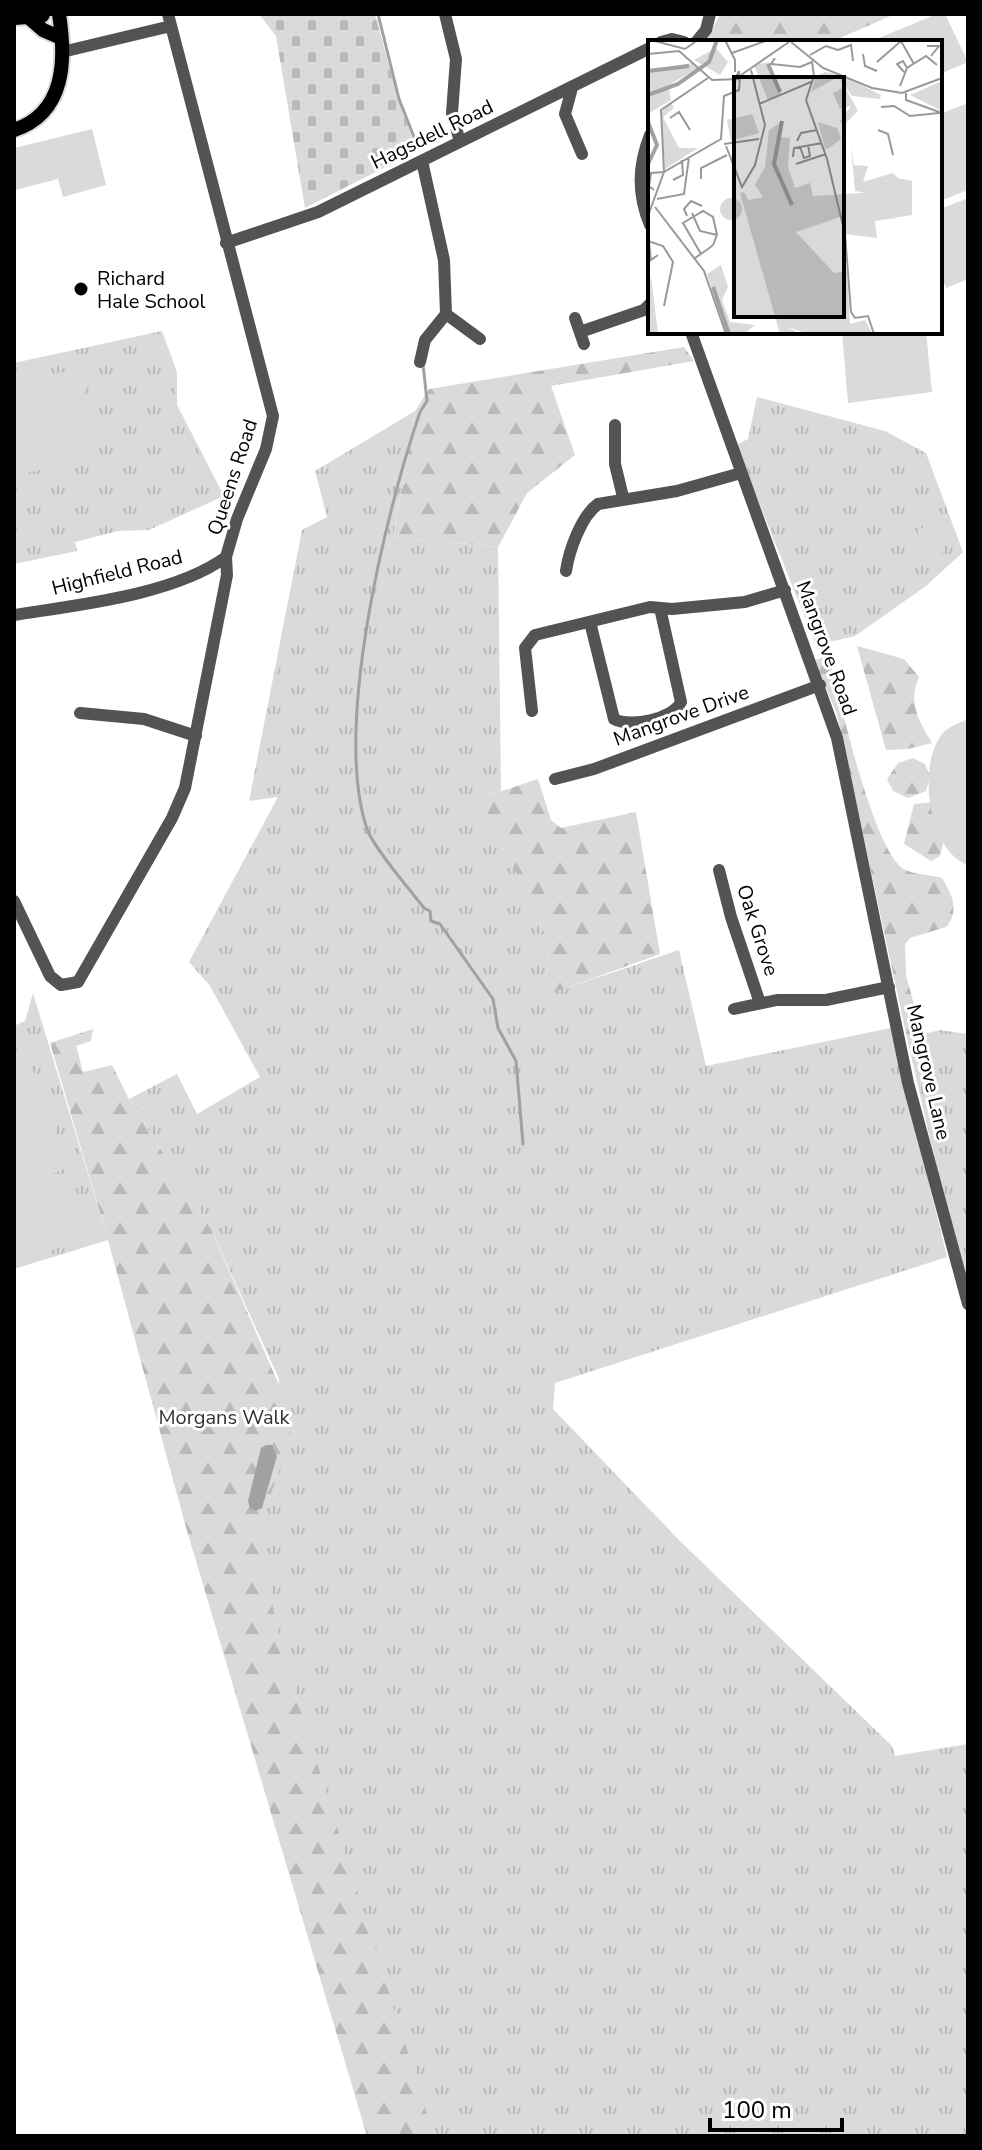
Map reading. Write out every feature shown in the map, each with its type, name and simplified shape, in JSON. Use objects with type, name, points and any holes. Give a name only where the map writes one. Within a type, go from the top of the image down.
[{"type":"main road","points":[[14,130],[32,122],[50,106],[61,80],[59,14]]},
{"type":"main road","points":[[28,16],[60,44]]},
{"type":"street","points":[[445,14],[456,59],[452,113],[460,142]]},
{"type":"street","points":[[698,40],[706,30],[710,14]]},
{"type":"street","points":[[60,44],[170,20]]},
{"type":"street","name":"Queens Road","points":[[14,901],[50,976],[61,985],[78,982],[172,818],[185,788],[227,575],[226,557],[243,496],[266,449],[273,416],[170,20]]},
{"type":"street","name":"Hagsdell Road","points":[[226,243],[318,212],[648,49]]},
{"type":"street","points":[[572,88],[565,114],[582,154]]},
{"type":"street","points":[[648,140],[639,185],[648,218]]},
{"type":"street","points":[[420,362],[425,340],[446,314],[444,260],[422,161]]},
{"type":"street","points":[[575,318],[582,338],[648,306]]},
{"type":"street","points":[[446,314],[480,339]]},
{"type":"street","name":"Mangrove Road","points":[[692,334],[820,685],[851,792],[889,987]]},
{"type":"street","points":[[615,425],[615,464],[623,497]]},
{"type":"street","points":[[566,571],[573,543],[588,513],[604,501],[668,493],[741,473]]},
{"type":"street","name":"Highfield Road","points":[[14,615],[137,592],[208,569],[226,557]]},
{"type":"street","points":[[532,711],[525,670],[527,641],[535,635],[660,608],[745,602],[785,590]]},
{"type":"street","points":[[590,622],[614,719],[630,724],[675,711],[681,702],[660,608]]},
{"type":"street","name":"Mangrove Drive","points":[[555,779],[594,769],[820,685]]},
{"type":"street","points":[[80,713],[144,719],[196,736]]},
{"type":"street","name":"Oak Grove","points":[[719,870],[760,1003]]},
{"type":"street","name":"Oak Grove","points":[[734,1009],[760,1003],[826,1000],[889,987]]},
{"type":"street","name":"Mangrove Lane","points":[[889,987],[908,1083],[968,1304]]},
{"type":"green space","points":[[259,14],[375,14],[398,99],[417,151],[305,208],[276,36]]},
{"type":"green space","points":[[720,14],[895,14],[836,40],[707,40]]},
{"type":"green space","points":[[937,14],[945,14],[968,62],[942,73],[942,40],[874,40]]},
{"type":"green space","points":[[968,103],[968,190],[942,200],[942,113]]},
{"type":"green space","points":[[92,129],[106,185],[63,197],[58,179],[15,190],[14,148]]},
{"type":"green space","points":[[968,198],[968,279],[946,288],[942,277],[942,208]]},
{"type":"green space","points":[[162,331],[177,372],[177,405],[224,496],[149,530],[118,531],[75,542],[77,551],[14,564],[14,363]]},
{"type":"green space","points":[[842,334],[926,334],[932,392],[848,403]]},
{"type":"green space","points":[[684,347],[694,361],[551,386],[575,455],[527,493],[498,547],[393,537],[415,411],[429,389]]},
{"type":"green space","points":[[80,369],[96,460],[14,475],[14,381]]},
{"type":"green space","points":[[757,397],[885,431],[926,453],[963,552],[926,586],[855,636],[816,645],[736,445],[748,439]]},
{"type":"green space","points":[[415,411],[393,537],[498,547],[501,791],[478,799],[540,919],[549,961],[543,996],[679,950],[706,1066],[891,1028],[947,1257],[555,1383],[553,1409],[680,1541],[892,1746],[895,1756],[968,1744],[968,2136],[434,2136],[415,2083],[280,1645],[259,1538],[270,1496],[279,1379],[211,1229],[129,1099],[177,1074],[197,1114],[260,1077],[210,986],[189,962],[278,797],[249,801],[302,530],[327,517],[315,471]]},
{"type":"green space","points":[[931,522],[945,551],[932,558],[917,532]]},
{"type":"green space","points":[[857,646],[904,659],[919,677],[914,695],[916,711],[932,743],[886,750]]},
{"type":"green space","points":[[829,656],[858,768],[890,852],[905,870],[942,878],[953,902],[953,915],[946,927],[910,938],[905,944],[906,975],[922,1034],[907,1038],[837,714],[814,660]]},
{"type":"green space","points":[[968,719],[968,865],[954,857],[943,843],[930,804],[929,783],[930,762],[936,745],[945,731]]},
{"type":"green space","points":[[913,758],[925,764],[930,776],[926,791],[908,798],[893,791],[887,779],[898,763]]},
{"type":"green space","points":[[538,779],[551,820],[561,828],[636,812],[660,954],[542,997],[549,961],[540,919],[478,799]]},
{"type":"green space","points":[[934,802],[944,840],[940,856],[931,861],[904,844],[914,804]]},
{"type":"green space","points":[[33,993],[108,1240],[14,1269],[14,1026],[25,1021]]},
{"type":"green space","name":"Morgans Walk","points":[[93,1029],[91,1041],[76,1046],[83,1072],[112,1065],[129,1099],[211,1229],[289,1408],[291,1439],[270,1496],[260,1538],[280,1645],[434,2136],[367,2136],[185,1524],[108,1240],[50,1043]]},
{"type":"green space","points":[[940,1030],[968,1034],[968,1305],[907,1038]]},
{"type":"green space","points":[[30,1061],[67,1168],[45,1176],[44,1181],[69,1172],[92,1234],[14,1265],[14,1067]]},
{"type":"shaded area","points":[[272,1445],[277,1456],[262,1508],[255,1511],[248,1501],[261,1448]]},
{"type":"waterway","points":[[378,14],[399,99],[416,142]]},
{"type":"waterway","points":[[423,364],[427,401],[420,412],[392,506],[368,621],[356,736],[358,786],[367,829],[377,847],[424,908],[430,911],[431,921],[440,924],[493,999],[498,1028],[516,1061],[523,1144]]},
{"type":"place","name":"Richard Hale School","points":[[81,289]]}]
